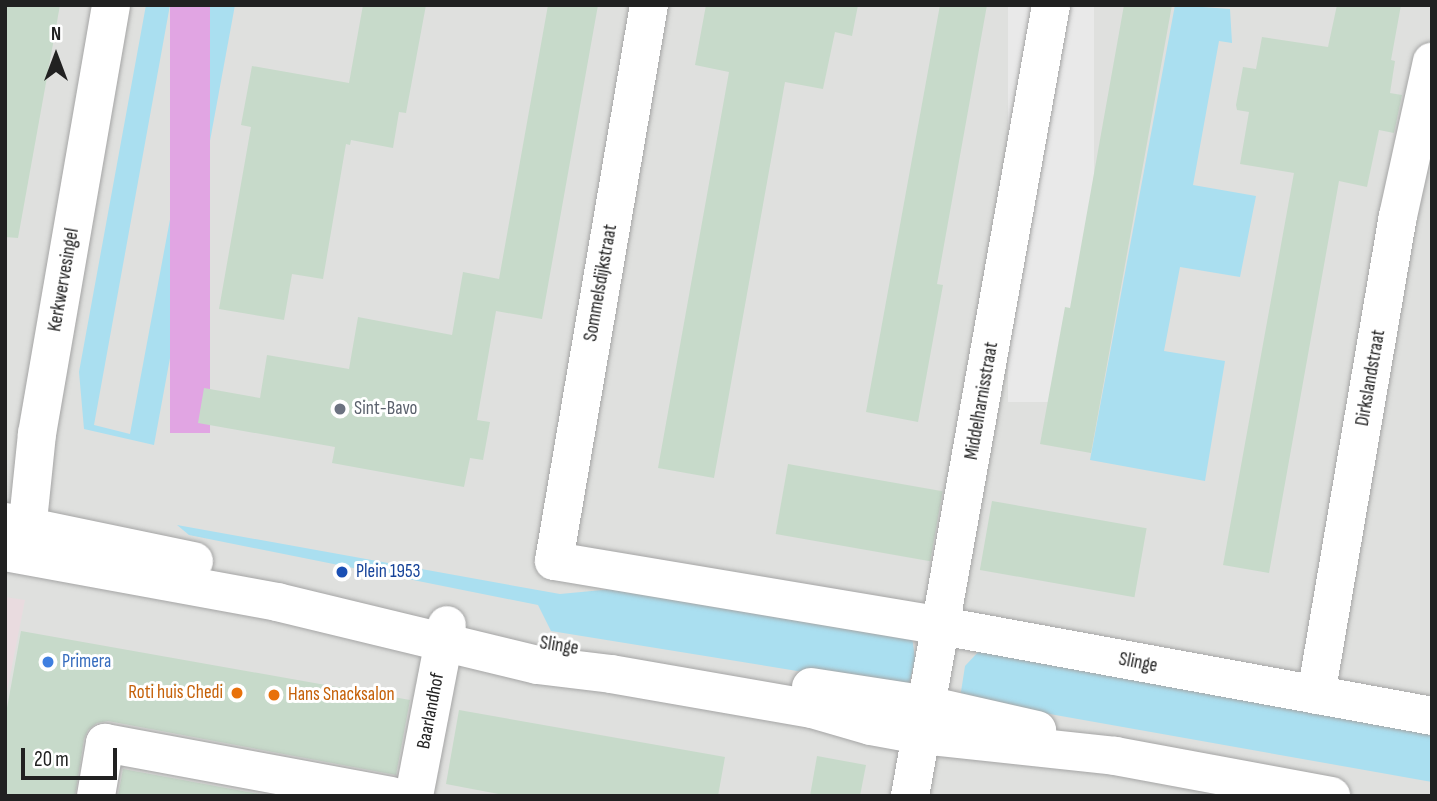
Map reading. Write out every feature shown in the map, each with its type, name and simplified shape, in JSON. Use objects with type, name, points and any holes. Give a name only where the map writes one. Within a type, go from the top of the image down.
[{"type":"street","name":"Kerkwervesingel","points":[[16,539],[37,434],[111,5]]},
{"type":"street","name":"Sommelsdijkstraat","points":[[554,561],[649,5]]},
{"type":"street","name":"Middelharnisstraat","points":[[910,796],[1051,5]]},
{"type":"street","name":"Dirkslandstraat","points":[[1316,695],[1398,216],[1432,62]]},
{"type":"street","name":"Slinge","points":[[16,539],[277,602],[445,634],[537,665],[611,674],[812,709],[871,726],[924,720],[1311,794]]},
{"type":"street","name":"Slinge","points":[[554,561],[942,626],[1432,716]]},
{"type":"street","name":"Baarlandhof","points":[[414,796],[445,634]]},
{"type":"street","points":[[96,796],[106,743],[391,796]]},
{"type":"shaded area","points":[[5,5],[1432,5],[1432,796],[5,796]]},
{"type":"shaded area","points":[[146,5],[170,5],[94,425],[130,434],[210,5],[235,5],[154,445],[84,429],[79,372]]},
{"type":"shaded area","points":[[170,5],[210,5],[210,433],[170,433]]},
{"type":"shaded area","points":[[1008,5],[1094,5],[1094,402],[1008,402]]},
{"type":"shaded area","points":[[1175,5],[1230,9],[1232,43],[1219,41],[1193,185],[1256,196],[1240,277],[1180,267],[1164,351],[1225,361],[1205,481],[1090,460]]},
{"type":"shaded area","points":[[177,525],[560,594],[634,587],[912,636],[915,659],[908,689],[551,631],[538,605],[189,535]]},
{"type":"shaded area","points":[[5,597],[25,600],[5,702]]},
{"type":"shaded area","points":[[980,650],[1432,733],[1432,782],[960,698],[965,666]]},
{"type":"building","points":[[5,5],[60,5],[18,238],[5,237]]},
{"type":"building","points":[[363,5],[426,5],[406,113],[399,112],[393,148],[351,140],[350,145],[346,144],[323,279],[292,274],[284,320],[219,309],[251,127],[241,125],[252,66],[349,83]]},
{"type":"building","name":"Sint-Bavo","points":[[548,5],[598,5],[542,319],[496,311],[477,420],[490,422],[483,460],[470,458],[464,487],[332,463],[335,447],[198,423],[204,388],[260,398],[267,355],[349,369],[358,317],[452,335],[463,272],[499,279]]},
{"type":"building","points":[[706,5],[858,5],[852,36],[835,32],[823,89],[785,82],[714,478],[658,468],[729,72],[695,65]]},
{"type":"building","points":[[940,5],[987,5],[937,284],[943,285],[918,422],[866,412]]},
{"type":"building","points":[[1124,5],[1172,5],[1091,453],[1040,444],[1065,307],[1070,308]]},
{"type":"building","points":[[1337,5],[1401,5],[1391,60],[1395,61],[1390,93],[1402,95],[1394,133],[1379,130],[1367,187],[1339,181],[1269,573],[1223,565],[1294,173],[1240,164],[1249,112],[1237,110],[1236,105],[1243,67],[1256,69],[1262,37],[1328,47]]},
{"type":"building","points":[[788,464],[943,491],[930,561],[776,534]]},
{"type":"building","points":[[992,501],[1147,528],[1134,597],[980,570]]},
{"type":"building","points":[[21,631],[410,700],[396,775],[108,721],[97,723],[88,730],[84,739],[75,796],[5,796],[5,719]]},
{"type":"building","points":[[459,710],[725,757],[718,796],[509,796],[446,784]]},
{"type":"building","points":[[817,756],[866,765],[860,796],[810,796]]},
{"type":"building","points":[[123,769],[270,796],[118,796]]},
{"type":"place","name":"Sint-Bavo","points":[[340,409]]},
{"type":"place","name":"Plein 1953","points":[[342,572]]},
{"type":"place","name":"Primera","points":[[48,662]]},
{"type":"place","name":"Roti huis Chedi","points":[[237,693]]},
{"type":"place","name":"Hans Snacksalon","points":[[274,695]]}]
